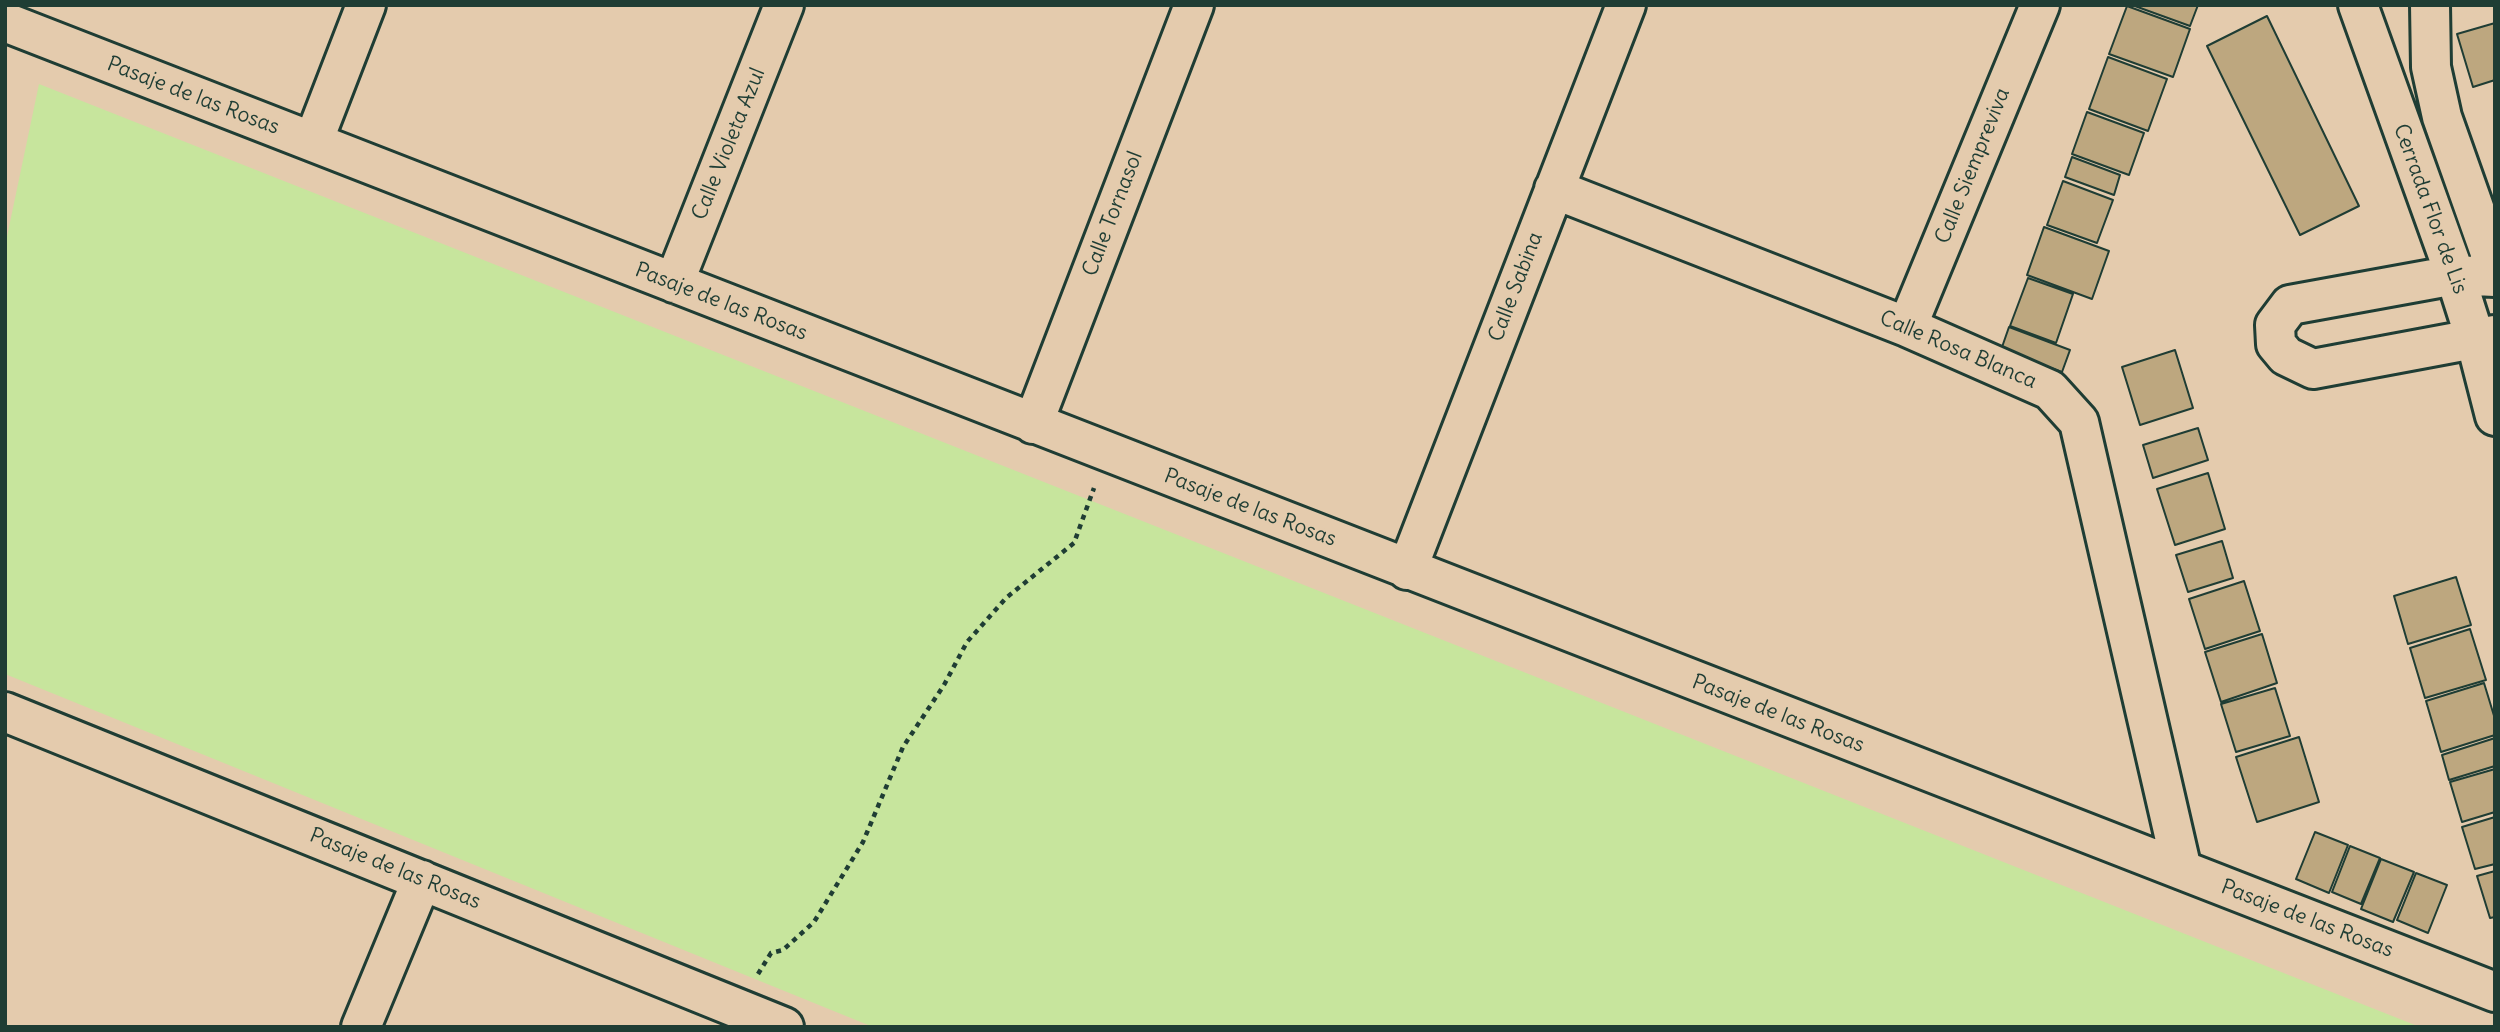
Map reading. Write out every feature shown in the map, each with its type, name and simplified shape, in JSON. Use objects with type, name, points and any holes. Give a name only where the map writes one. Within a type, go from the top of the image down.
[{"type":"street","points":[[313,142],[366,5]]},
{"type":"street","name":"Calle Violeta Azul","points":[[674,284],[784,5]]},
{"type":"street","name":"Calle Tornasol","points":[[1033,424],[1194,5]]},
{"type":"street","name":"Calle Sabina","points":[[1407,570],[1626,5]]},
{"type":"street","name":"Calle Siempreviva","points":[[1907,327],[2040,5]]},
{"type":"street","name":"Cerrada Flor de Lis","points":[[2358,5],[2455,275],[2485,337],[2495,415]]},
{"type":"street","name":"Cerrada Flor de Lis","points":[[2430,5],[2431,67],[2442,117],[2495,267]]},
{"type":"street","name":"Pasaje de las Rosas","points":[[5,22],[2495,992]]},
{"type":"street","name":"Calle Rosa Blanca","points":[[1554,189],[1907,327],[2050,390],[2079,422],[2182,870]]},
{"type":"street","points":[[2485,337],[2313,369],[2286,356],[2276,344],[2275,326],[2290,304],[2455,275],[2495,277]]},
{"type":"street","name":"Pasaje de las Rosas","points":[[5,712],[784,1027]]},
{"type":"street","points":[[361,1027],[422,880]]},
{"type":"path","points":[[744,1011],[763,962],[771,953],[783,950],[801,936],[814,922],[863,842],[903,747],[944,685],[967,642],[1006,598],[1074,542],[1105,452]]},
{"type":"green space","points":[[39,84],[2420,1027],[873,1027],[5,674],[5,246]]},
{"type":"building","points":[[2132,5],[2198,5],[2190,26]]},
{"type":"building","points":[[2127,6],[2190,29],[2173,77],[2109,54]]},
{"type":"building","points":[[2267,16],[2359,206],[2300,235],[2207,46]]},
{"type":"building","points":[[2495,23],[2495,80],[2473,87],[2457,34]]},
{"type":"building","points":[[2108,57],[2167,79],[2148,131],[2089,109]]},
{"type":"building","points":[[2087,112],[2144,133],[2129,175],[2072,154]]},
{"type":"building","points":[[2072,157],[2120,175],[2114,195],[2065,177]]},
{"type":"building","points":[[2063,181],[2113,200],[2097,243],[2047,225]]},
{"type":"building","points":[[2044,227],[2109,251],[2092,299],[2027,275]]},
{"type":"building","points":[[2028,278],[2073,294],[2056,343],[2010,326]]},
{"type":"building","points":[[2009,327],[2070,350],[2062,372],[2001,350]]},
{"type":"building","points":[[2175,350],[2193,408],[2140,425],[2122,367]]},
{"type":"building","points":[[2198,428],[2208,460],[2153,478],[2143,445]]},
{"type":"building","points":[[2208,473],[2225,529],[2175,545],[2157,489]]},
{"type":"building","points":[[2222,541],[2233,578],[2188,592],[2176,555]]},
{"type":"building","points":[[2456,577],[2471,625],[2408,644],[2394,596]]},
{"type":"building","points":[[2244,581],[2260,631],[2205,649],[2189,599]]},
{"type":"building","points":[[2470,629],[2486,680],[2425,698],[2410,648]]},
{"type":"building","points":[[2262,634],[2277,683],[2221,702],[2205,652]]},
{"type":"building","points":[[2484,683],[2495,719],[2495,735],[2441,752],[2426,701]]},
{"type":"building","points":[[2275,688],[2290,736],[2236,752],[2221,704]]},
{"type":"building","points":[[2299,737],[2319,802],[2257,822],[2236,757]]},
{"type":"building","points":[[2495,738],[2495,766],[2449,780],[2442,755]]},
{"type":"building","points":[[2495,769],[2495,812],[2462,822],[2450,782]]},
{"type":"building","points":[[2495,817],[2495,864],[2475,869],[2462,827]]},
{"type":"building","points":[[2315,832],[2348,845],[2329,893],[2296,879]]},
{"type":"building","points":[[2350,846],[2380,858],[2361,904],[2332,892]]},
{"type":"building","points":[[2381,859],[2414,872],[2393,922],[2361,909]]},
{"type":"building","points":[[2495,871],[2495,917],[2490,918],[2477,876]]},
{"type":"building","points":[[2416,873],[2447,885],[2428,933],[2397,920]]}]
